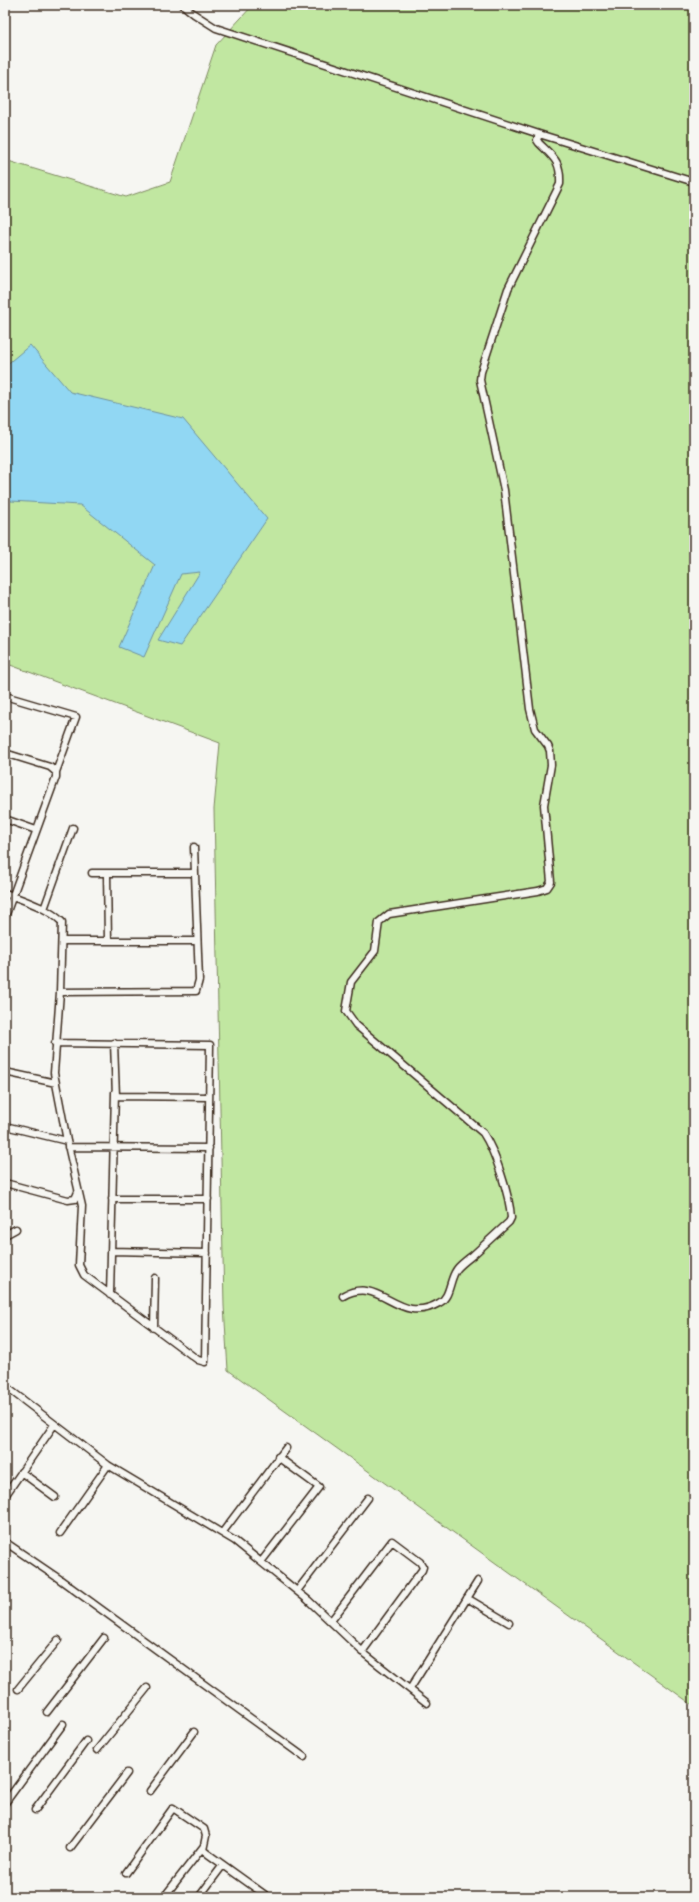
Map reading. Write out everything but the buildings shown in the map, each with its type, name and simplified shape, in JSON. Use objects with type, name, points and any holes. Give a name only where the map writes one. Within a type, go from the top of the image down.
[{"type":"street","points":[[183,5],[216,28],[540,134],[694,182]]},
{"type":"street","points":[[343,1296],[352,1290],[366,1289],[375,1292],[395,1304],[416,1310],[440,1303],[446,1294],[457,1269],[509,1222],[511,1218],[497,1162],[491,1145],[483,1133],[356,1025],[346,1011],[351,982],[375,951],[377,927],[383,918],[389,914],[538,891],[547,888],[551,882],[544,805],[551,765],[550,751],[535,729],[530,709],[504,490],[480,380],[481,372],[508,289],[560,184],[561,169],[556,159],[537,140],[540,134]]},
{"type":"street","points":[[5,696],[76,718],[56,772],[54,784],[5,917]]},
{"type":"street","points":[[5,753],[50,767],[56,772]]},
{"type":"street","points":[[5,818],[36,830]]},
{"type":"street","points":[[44,909],[73,828]]},
{"type":"street","points":[[60,992],[196,991],[199,980],[194,847]]},
{"type":"street","points":[[92,873],[195,873]]},
{"type":"street","points":[[107,873],[108,940]]},
{"type":"street","points":[[5,893],[54,914],[62,922],[60,992],[55,1043],[54,1073],[82,1216],[79,1260],[81,1271],[92,1282],[154,1328],[198,1360],[205,1362],[210,1045],[55,1043]]},
{"type":"street","points":[[62,941],[197,941]]},
{"type":"street","points":[[110,1295],[115,1092],[114,1043]]},
{"type":"street","points":[[5,1072],[56,1083]]},
{"type":"street","points":[[115,1092],[116,1096],[119,1097],[209,1097]]},
{"type":"street","points":[[5,1126],[67,1144],[114,1147],[209,1148]]},
{"type":"street","points":[[5,1183],[68,1200],[74,1199],[78,1190]]},
{"type":"street","points":[[112,1199],[208,1200]]},
{"type":"street","points":[[5,1235],[16,1229]]},
{"type":"street","points":[[111,1251],[207,1254]]},
{"type":"street","points":[[154,1328],[155,1278]]},
{"type":"street","points":[[5,1386],[108,1465],[190,1516],[222,1533],[261,1562],[331,1621],[362,1652],[427,1703]]},
{"type":"street","points":[[5,1496],[54,1425]]},
{"type":"street","points":[[222,1533],[286,1448]]},
{"type":"street","points":[[261,1562],[319,1487],[278,1458]]},
{"type":"street","points":[[60,1533],[108,1465]]},
{"type":"street","points":[[21,1472],[55,1497]]},
{"type":"street","points":[[297,1591],[368,1498]]},
{"type":"street","points":[[331,1621],[392,1540],[420,1562],[423,1567],[422,1570],[362,1652]]},
{"type":"street","points":[[5,1542],[58,1578],[304,1756]]},
{"type":"street","points":[[410,1689],[478,1581]]},
{"type":"street","points":[[467,1598],[509,1623]]},
{"type":"street","points":[[47,1712],[104,1638]]},
{"type":"street","points":[[18,1689],[58,1640]]},
{"type":"street","points":[[97,1750],[147,1688]]},
{"type":"street","points":[[5,1803],[63,1724]]},
{"type":"street","points":[[150,1791],[194,1732]]},
{"type":"street","points":[[35,1810],[86,1741]]},
{"type":"street","points":[[70,1848],[127,1773]]},
{"type":"street","points":[[126,1873],[173,1808],[204,1829],[206,1836],[203,1847],[164,1897]]},
{"type":"street","points":[[203,1847],[203,1850],[208,1854],[268,1897]]},
{"type":"street","points":[[199,1897],[223,1865]]},
{"type":"green space","points":[[253,5],[694,5],[694,1706],[228,1370],[224,1306],[214,809],[220,743],[5,663],[5,160],[126,197],[170,182],[216,45]]},
{"type":"water","points":[[30,345],[70,392],[183,419],[267,519],[180,646],[158,640],[200,572],[181,574],[144,657],[119,647],[155,565],[80,505],[11,501],[5,494],[5,366]]}]
